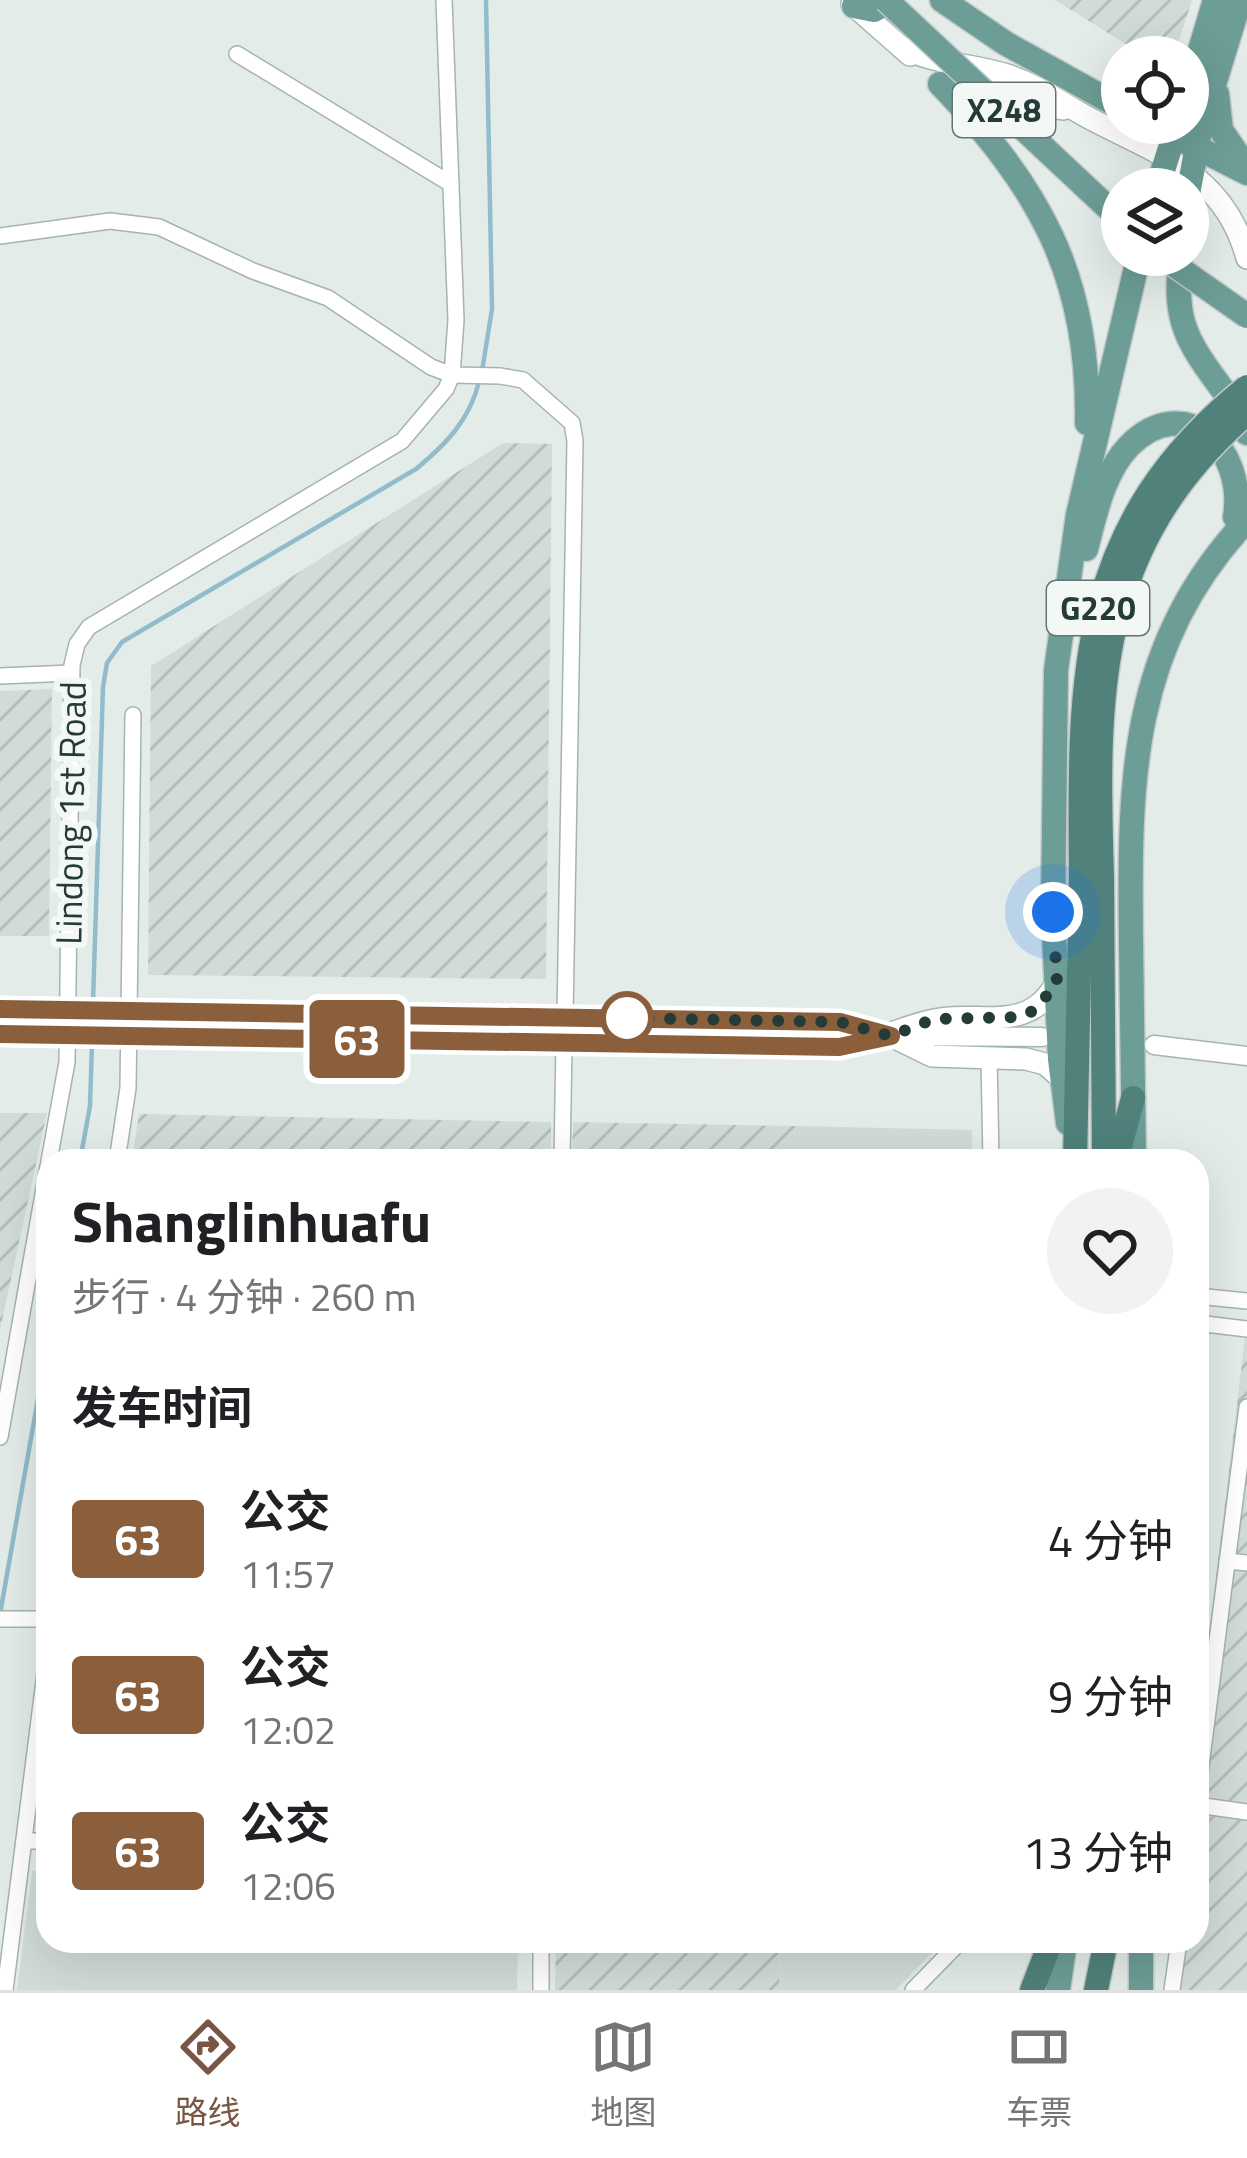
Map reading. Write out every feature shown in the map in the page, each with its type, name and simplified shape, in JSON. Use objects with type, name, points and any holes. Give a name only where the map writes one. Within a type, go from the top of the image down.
[{"type":"highway","name":"G220","points":[[1103,1149],[1083,699],[1095,622],[1106,579],[1138,507],[1201,426],[1247,387]]},
{"type":"highway","name":"G220","points":[[1076,1149],[1101,705],[1122,597],[1152,524],[1170,495],[1209,446],[1246,420]]},
{"type":"highway","points":[[1120,1149],[1133,1098]]},
{"type":"highway","points":[[1032,1990],[1047,1953]]},
{"type":"highway","points":[[1096,1990],[1104,1953]]},
{"type":"main road","points":[[851,3],[874,10],[889,0]]},
{"type":"main road","name":"X248","points":[[889,0],[1101,201]]},
{"type":"main road","name":"X248","points":[[942,0],[1005,43],[1101,95]]},
{"type":"main road","points":[[1203,36],[1215,0]]},
{"type":"main road","points":[[1182,155],[1218,80],[1240,0]]},
{"type":"main road","points":[[851,3],[940,84],[1026,185],[1065,268],[1080,335],[1087,395],[1078,514],[1057,670],[1052,793],[1062,1079],[1073,1149]]},
{"type":"main road","points":[[901,47],[926,58],[1025,82],[1081,113],[1182,155],[1247,170]]},
{"type":"main road","points":[[1218,80],[1221,130],[1247,170]]},
{"type":"main road","points":[[940,84],[1081,113]]},
{"type":"main road","points":[[1182,155],[1230,213],[1247,258]]},
{"type":"main road","points":[[1078,514],[1134,276]]},
{"type":"main road","points":[[1179,276],[1181,327],[1246,420]]},
{"type":"main road","points":[[1190,276],[1247,316]]},
{"type":"main road","points":[[1057,670],[1101,496],[1130,445],[1163,427],[1190,427],[1206,433],[1225,450],[1235,475],[1243,524]]},
{"type":"main road","points":[[1134,1149],[1130,837],[1139,739],[1170,630],[1197,579],[1243,524],[1247,484]]},
{"type":"main road","points":[[0,1034],[839,1047],[891,1036],[934,1019],[1019,1017],[1035,1010],[1057,983]]},
{"type":"main road","points":[[0,1009],[840,1022],[891,1036],[932,1055],[1045,1064],[1062,1079]]},
{"type":"main road","points":[[1058,1990],[1064,1953]]},
{"type":"main road","points":[[1141,1953],[1141,1990]]},
{"type":"street","points":[[444,0],[456,320],[452,375]]},
{"type":"street","points":[[236,55],[451,184]]},
{"type":"street","points":[[0,236],[110,221],[159,227],[253,271],[328,298],[431,368],[452,375],[523,380],[572,423],[565,1018]]},
{"type":"street","name":"Lindong 1st Road","points":[[51,1149],[75,1035],[71,673],[76,644],[89,627],[402,441],[435,407],[452,375]]},
{"type":"street","points":[[0,676],[71,673]]},
{"type":"street","points":[[119,1149],[128,1088],[122,1036],[133,715]]},
{"type":"street","points":[[891,1036],[1042,1037]]},
{"type":"street","points":[[562,1149],[564,1042]]},
{"type":"street","points":[[1154,1045],[1247,1056]]},
{"type":"street","points":[[989,1057],[991,1149]]},
{"type":"street","name":"Lindong 1st Road","points":[[0,1437],[36,1232]]},
{"type":"street","points":[[1209,1297],[1247,1301]]},
{"type":"street","points":[[1209,1324],[1247,1329]]},
{"type":"street","points":[[1209,1706],[1247,1407]]},
{"type":"street","points":[[1227,1561],[1247,1563]]},
{"type":"street","points":[[0,1619],[36,1619]]},
{"type":"street","points":[[5,1990],[36,1745]]},
{"type":"street","points":[[1209,1804],[1247,1812]]},
{"type":"street","points":[[24,1841],[36,1841]]},
{"type":"street","points":[[541,1990],[542,1953]]},
{"type":"street","points":[[913,1990],[949,1953]]},
{"type":"street","points":[[1172,1990],[1177,1953]]},
{"type":"shaded area","points":[[1055,0],[1192,0],[1181,36],[1113,36]]},
{"type":"shaded area","points":[[503,443],[552,444],[546,979],[148,975],[151,666]]},
{"type":"shaded area","points":[[52,689],[49,936],[0,936],[0,691]]},
{"type":"shaded area","points":[[0,1113],[47,1113],[36,1149],[0,1330]]},
{"type":"shaded area","points":[[139,1114],[551,1122],[551,1149],[134,1149]]},
{"type":"shaded area","points":[[573,1122],[796,1126],[795,1149],[572,1149]]},
{"type":"shaded area","points":[[796,1126],[972,1130],[972,1149],[795,1149]]},
{"type":"shaded area","points":[[1247,1321],[1247,1990],[1166,1990],[1171,1953],[1209,1953],[1209,1634]]},
{"type":"shaded area","points":[[32,1871],[36,1871],[36,1953],[518,1953],[517,1990],[17,1990]]},
{"type":"shaded area","points":[[556,1953],[780,1953],[779,1990],[555,1990]]},
{"type":"shaded area","points":[[780,1953],[931,1953],[896,1990],[779,1990]]},
{"type":"waterway","points":[[482,371],[492,309],[486,0]]},
{"type":"waterway","points":[[93,1002],[107,663],[122,642],[416,469],[455,431],[479,382]]},
{"type":"waterway","points":[[82,1149],[90,1106],[92,1043]]},
{"type":"waterway","points":[[0,1614],[36,1410]]},
{"type":"bus line","name":"63","points":[[0,1009],[840,1022],[891,1036],[839,1047],[0,1034]]},
{"type":"route","points":[[627,1018],[840,1022],[891,1036],[934,1019],[1019,1017],[1035,1010],[1057,983],[1053,912]]}]
